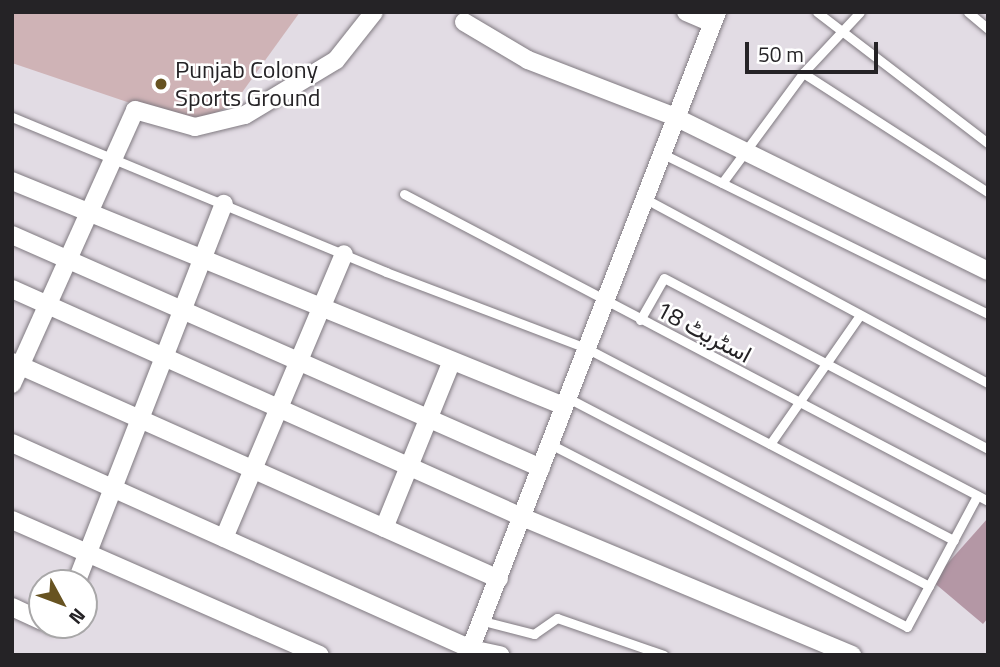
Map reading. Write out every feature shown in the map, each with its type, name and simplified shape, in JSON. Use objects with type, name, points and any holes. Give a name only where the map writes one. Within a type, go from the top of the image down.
[{"type":"street","points":[[12,384],[16,364],[47,304],[135,110],[195,127],[245,115],[336,60],[374,12]]},
{"type":"street","points":[[469,652],[673,116],[715,18],[686,12]]},
{"type":"street","points":[[464,22],[528,60],[673,116],[741,153],[988,271]]},
{"type":"street","points":[[12,181],[201,263],[451,363],[566,402]]},
{"type":"street","points":[[82,569],[224,204]]},
{"type":"street","points":[[12,235],[541,468]]},
{"type":"street","points":[[225,538],[276,408],[344,254]]},
{"type":"street","points":[[12,289],[522,517],[852,655]]},
{"type":"street","points":[[384,528],[451,363]]},
{"type":"street","points":[[16,364],[499,579]]},
{"type":"street","points":[[12,443],[225,538],[469,652],[500,655]]},
{"type":"street","points":[[12,520],[320,655]]},
{"type":"street","points":[[12,607],[28,614]]},
{"type":"lane","points":[[817,12],[988,143]]},
{"type":"lane","points":[[722,183],[741,153],[803,73],[860,12]]},
{"type":"lane","points":[[968,12],[988,29]]},
{"type":"lane","points":[[803,73],[988,192]]},
{"type":"lane","points":[[12,117],[344,254],[586,348],[954,540]]},
{"type":"lane","points":[[661,153],[988,314]]},
{"type":"lane","name":"اسٹریٹ 18","points":[[404,194],[988,501]]},
{"type":"lane","points":[[644,198],[988,383]]},
{"type":"lane","points":[[640,320],[664,278],[988,449]]},
{"type":"lane","points":[[770,444],[828,365],[860,314]]},
{"type":"lane","points":[[566,402],[929,586]]},
{"type":"lane","points":[[550,444],[907,627],[977,496]]},
{"type":"lane","points":[[483,621],[534,634],[557,618],[664,655]]},
{"type":"shaded area","name":"Punjab Colony Sports Ground","points":[[12,12],[300,12],[233,105],[201,119],[139,106],[12,63]]},
{"type":"building","points":[[988,518],[988,618],[983,624],[932,581]]},
{"type":"place","name":"Punjab Colony Sports Ground","points":[[161,84]]}]
